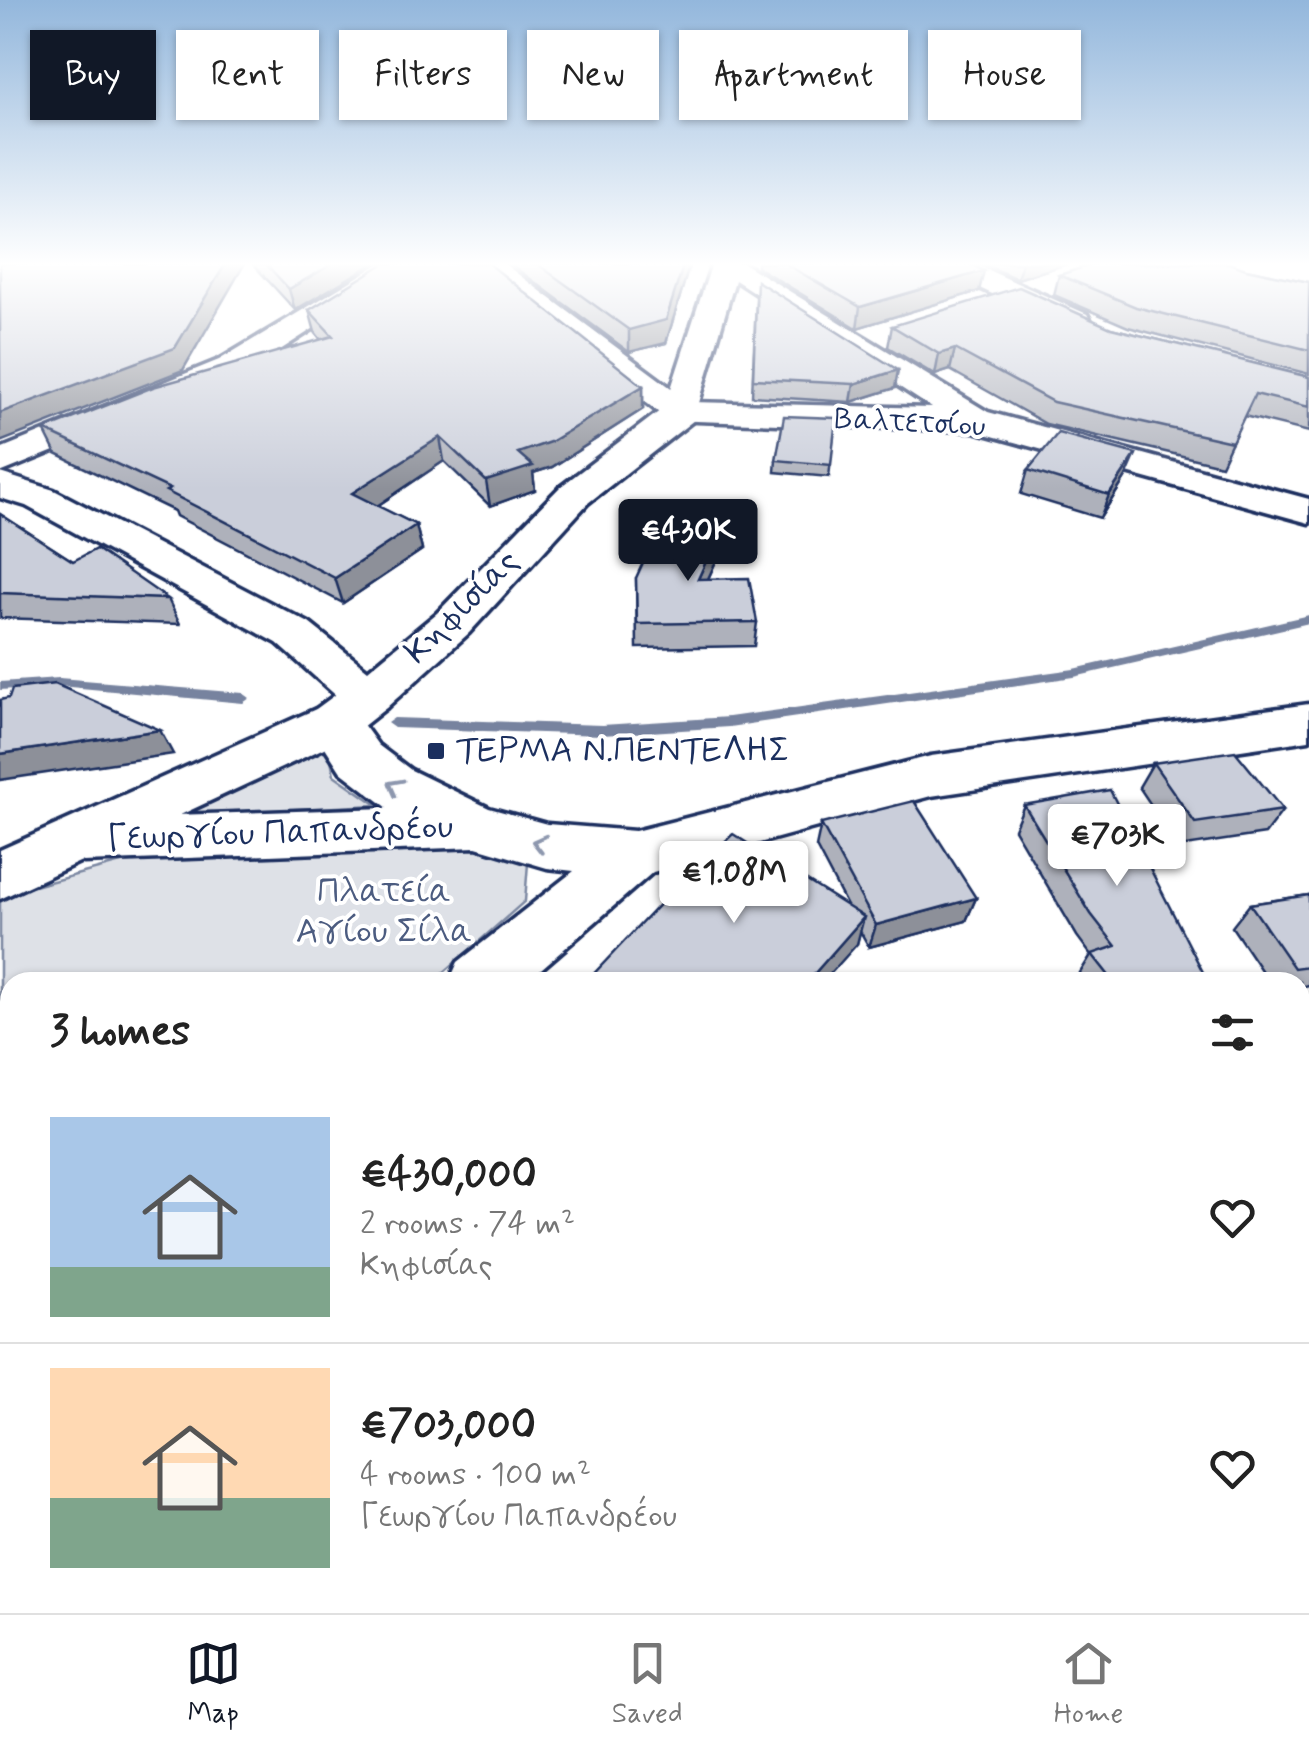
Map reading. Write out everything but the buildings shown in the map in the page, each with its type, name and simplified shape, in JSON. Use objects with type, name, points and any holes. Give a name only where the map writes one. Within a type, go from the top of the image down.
[{"type":"street","points":[[0,462],[230,368],[278,338]]},
{"type":"street","points":[[584,338],[681,412],[703,338]]},
{"type":"street","points":[[843,338],[975,420]]},
{"type":"street","points":[[852,344],[871,338]]},
{"type":"street","name":"Βαλτετσίου","points":[[681,412],[975,420],[1309,512]]},
{"type":"street","name":"Κηφισίας","points":[[0,876],[84,840],[351,709],[453,623],[574,495],[681,412]]},
{"type":"street","name":"Γεωργίου Παπανδρέου","points":[[0,486],[40,498],[293,632],[351,709],[348,750],[384,782],[476,826],[547,846],[635,854],[931,776],[1309,722]]},
{"type":"street","name":"Γεωργίου Παπανδρέου","points":[[84,840],[476,826]]},
{"type":"street","points":[[493,972],[635,854]]},
{"type":"green space","points":[[328,743],[334,775],[377,805],[180,815]]},
{"type":"green space","name":"Πλατεία Αγίου Σίλα","points":[[493,845],[528,863],[525,901],[444,972],[0,972],[0,895],[136,859]]},
{"type":"waterway","points":[[394,723],[602,730],[729,722],[1074,673],[1309,619]]},
{"type":"waterway","points":[[0,686],[59,682],[243,698]]},
{"type":"place","name":"ΤΕΡΜΑ Ν.ΠΕΝΤΕΛΗΣ","points":[[436,751]]}]
